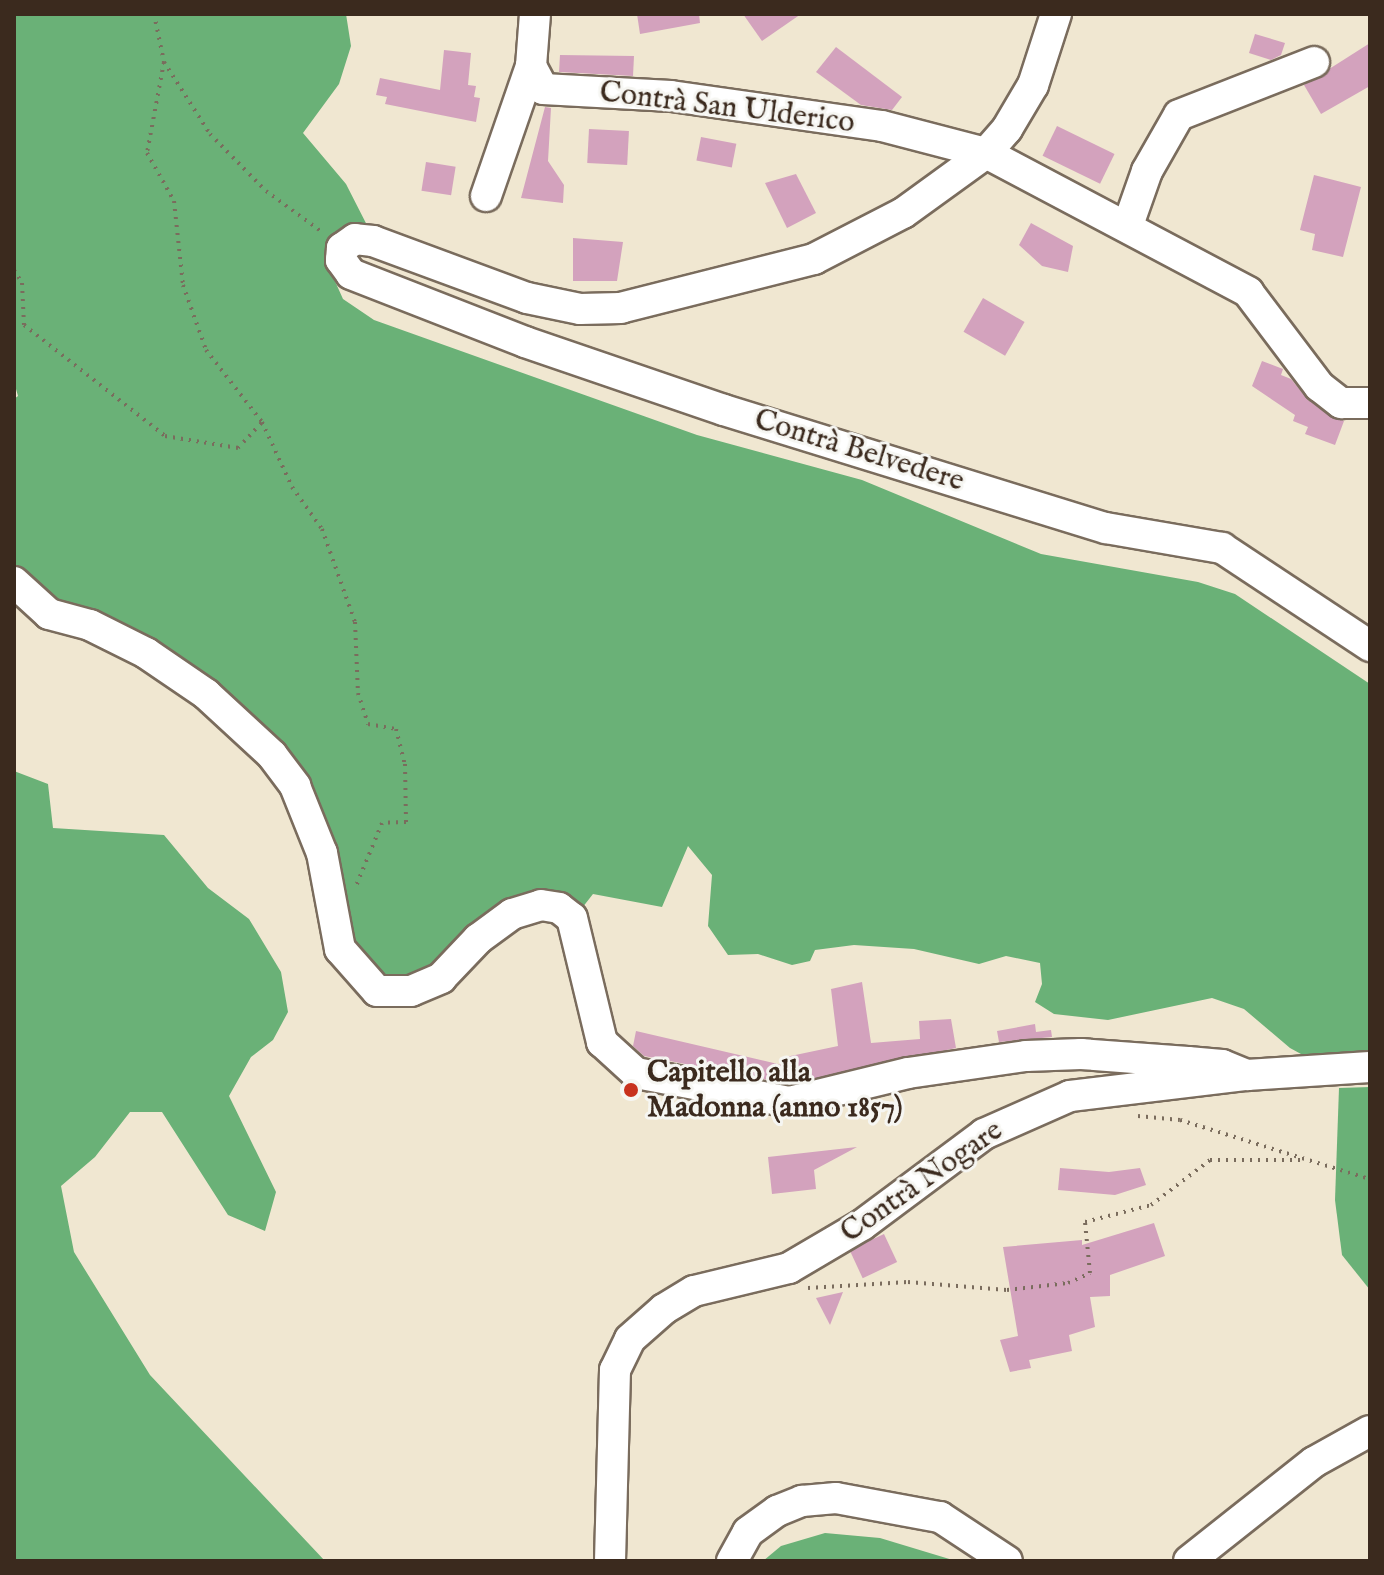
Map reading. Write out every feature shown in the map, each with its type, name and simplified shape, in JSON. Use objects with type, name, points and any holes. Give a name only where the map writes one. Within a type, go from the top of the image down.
[{"type":"street","points":[[486,196],[531,66],[535,14]]},
{"type":"street","points":[[341,260],[342,248],[355,239],[373,241],[527,298],[580,309],[621,308],[814,259],[903,213],[986,153],[1016,116],[1033,85],[1056,14]]},
{"type":"street","points":[[1128,225],[1147,171],[1179,115],[1314,62]]},
{"type":"street","name":"Contrà San Ulderico","points":[[531,66],[543,89],[671,96],[882,126],[986,153]]},
{"type":"street","points":[[986,153],[1128,225],[1248,292],[1319,386],[1341,403],[1370,403]]},
{"type":"street","name":"Contrà Belvedere","points":[[341,260],[351,274],[525,342],[724,410],[1106,528],[1222,548],[1370,646]]},
{"type":"street","points":[[14,582],[49,614],[90,625],[146,653],[248,730],[295,786],[324,860],[343,955],[366,983],[390,995],[441,978],[478,939],[512,914],[541,905],[559,908],[575,925],[595,1018],[608,1051],[636,1073],[696,1088],[789,1102],[965,1062],[1081,1054],[1222,1065],[1247,1075]]},
{"type":"street","name":"Contrà Nogare","points":[[610,1561],[615,1503],[611,1390],[620,1352],[640,1328],[694,1291],[789,1268],[826,1248],[923,1174],[1024,1113],[1070,1096],[1247,1075],[1370,1067]]},
{"type":"street","points":[[1189,1561],[1314,1462],[1370,1431]]},
{"type":"street","points":[[732,1561],[748,1532],[777,1511],[802,1501],[836,1498],[940,1517],[1007,1561]]},
{"type":"path","points":[[154,14],[164,62],[210,134],[266,191],[318,227],[341,260]]},
{"type":"path","points":[[164,62],[147,153],[174,201],[183,285],[206,350],[262,422],[292,487],[322,529],[344,582],[355,622],[358,693],[368,724],[396,729],[405,764],[406,822],[382,823],[357,873],[355,894],[330,898]]},
{"type":"path","points":[[14,270],[22,283],[24,325],[165,436],[238,448],[262,422]]},
{"type":"path","points":[[1142,1089],[1123,1105],[1130,1115],[1180,1120],[1370,1179]]},
{"type":"path","points":[[794,1289],[908,1282],[1007,1290],[1068,1283],[1090,1273],[1085,1222],[1151,1205],[1210,1160],[1301,1160]]},
{"type":"green space","points":[[14,14],[346,14],[351,46],[339,84],[303,133],[346,184],[372,235],[343,256],[334,279],[343,299],[374,320],[697,435],[862,480],[1041,554],[1198,582],[1235,594],[1370,684],[1370,1084],[1356,1084],[1290,1048],[1244,1009],[1212,998],[1108,1020],[1054,1014],[1035,1002],[1042,984],[1040,963],[1006,956],[979,964],[914,949],[854,945],[815,950],[810,961],[792,965],[758,954],[728,955],[708,926],[712,875],[688,846],[662,907],[593,894],[575,917],[528,923],[416,1007],[382,1002],[363,979],[297,777],[52,603],[14,568],[14,399],[18,396],[14,382]]},
{"type":"green space","points":[[14,771],[48,784],[53,828],[164,835],[208,888],[249,919],[281,972],[288,1012],[273,1040],[251,1057],[229,1096],[276,1192],[265,1231],[228,1215],[162,1112],[130,1112],[95,1157],[61,1186],[74,1252],[150,1375],[325,1561],[14,1561]]},
{"type":"green space","points":[[1370,1087],[1370,1290],[1342,1255],[1335,1200],[1339,1088]]},
{"type":"green space","points":[[825,1533],[880,1538],[956,1561],[763,1561],[781,1546]]},
{"type":"building","points":[[637,14],[699,14],[700,23],[640,34]]},
{"type":"building","points":[[743,14],[801,14],[762,41]]},
{"type":"building","points":[[1255,34],[1285,43],[1281,55],[1271,60],[1249,53]]},
{"type":"building","points":[[1370,43],[1370,86],[1321,114],[1304,85]]},
{"type":"building","points":[[836,47],[902,97],[892,110],[861,105],[816,72]]},
{"type":"building","points":[[444,50],[471,53],[468,85],[476,86],[474,97],[480,98],[476,122],[385,104],[387,97],[376,95],[380,78],[440,90]]},
{"type":"building","points":[[560,55],[634,56],[633,76],[559,72]]},
{"type":"building","points":[[545,107],[551,108],[548,161],[564,185],[563,203],[521,198]]},
{"type":"building","points":[[1057,126],[1115,154],[1100,184],[1043,156]]},
{"type":"building","points":[[589,129],[629,131],[627,165],[587,163]]},
{"type":"building","points":[[701,137],[736,144],[732,167],[696,161]]},
{"type":"building","points":[[426,162],[456,167],[451,195],[421,191]]},
{"type":"building","points":[[796,174],[816,213],[787,228],[765,183]]},
{"type":"building","points":[[1314,175],[1361,187],[1343,257],[1312,250],[1315,234],[1300,230]]},
{"type":"building","points":[[1031,223],[1073,246],[1068,272],[1042,266],[1019,245]]},
{"type":"building","points":[[573,238],[623,242],[617,281],[573,281]]},
{"type":"building","points":[[983,298],[1025,322],[1005,356],[964,332]]},
{"type":"building","points":[[1262,361],[1283,369],[1281,375],[1291,379],[1308,400],[1344,421],[1335,445],[1305,434],[1308,427],[1293,421],[1295,415],[1252,386]]},
{"type":"building","points":[[862,982],[871,1043],[920,1039],[919,1021],[951,1019],[956,1048],[789,1084],[644,1056],[633,1046],[636,1031],[782,1065],[781,1058],[838,1046],[831,989]]},
{"type":"building","points":[[1035,1024],[1036,1032],[1051,1030],[1052,1037],[999,1042],[997,1031]]},
{"type":"building","points":[[857,1147],[814,1170],[816,1189],[772,1194],[768,1157]]},
{"type":"building","points":[[1060,1168],[1109,1172],[1140,1168],[1146,1185],[1115,1195],[1058,1190]]},
{"type":"building","points":[[1154,1223],[1165,1256],[1110,1275],[1110,1296],[1090,1297],[1095,1327],[1069,1335],[1072,1351],[1029,1360],[1031,1368],[1010,1372],[1000,1340],[1018,1336],[1003,1247],[1082,1240],[1082,1245]]},
{"type":"building","points":[[884,1234],[897,1262],[863,1278],[850,1250]]},
{"type":"building","points":[[843,1292],[830,1325],[816,1298]]},
{"type":"place","name":"Capitello alla Madonna (anno 1857)","points":[[631,1090]]}]
